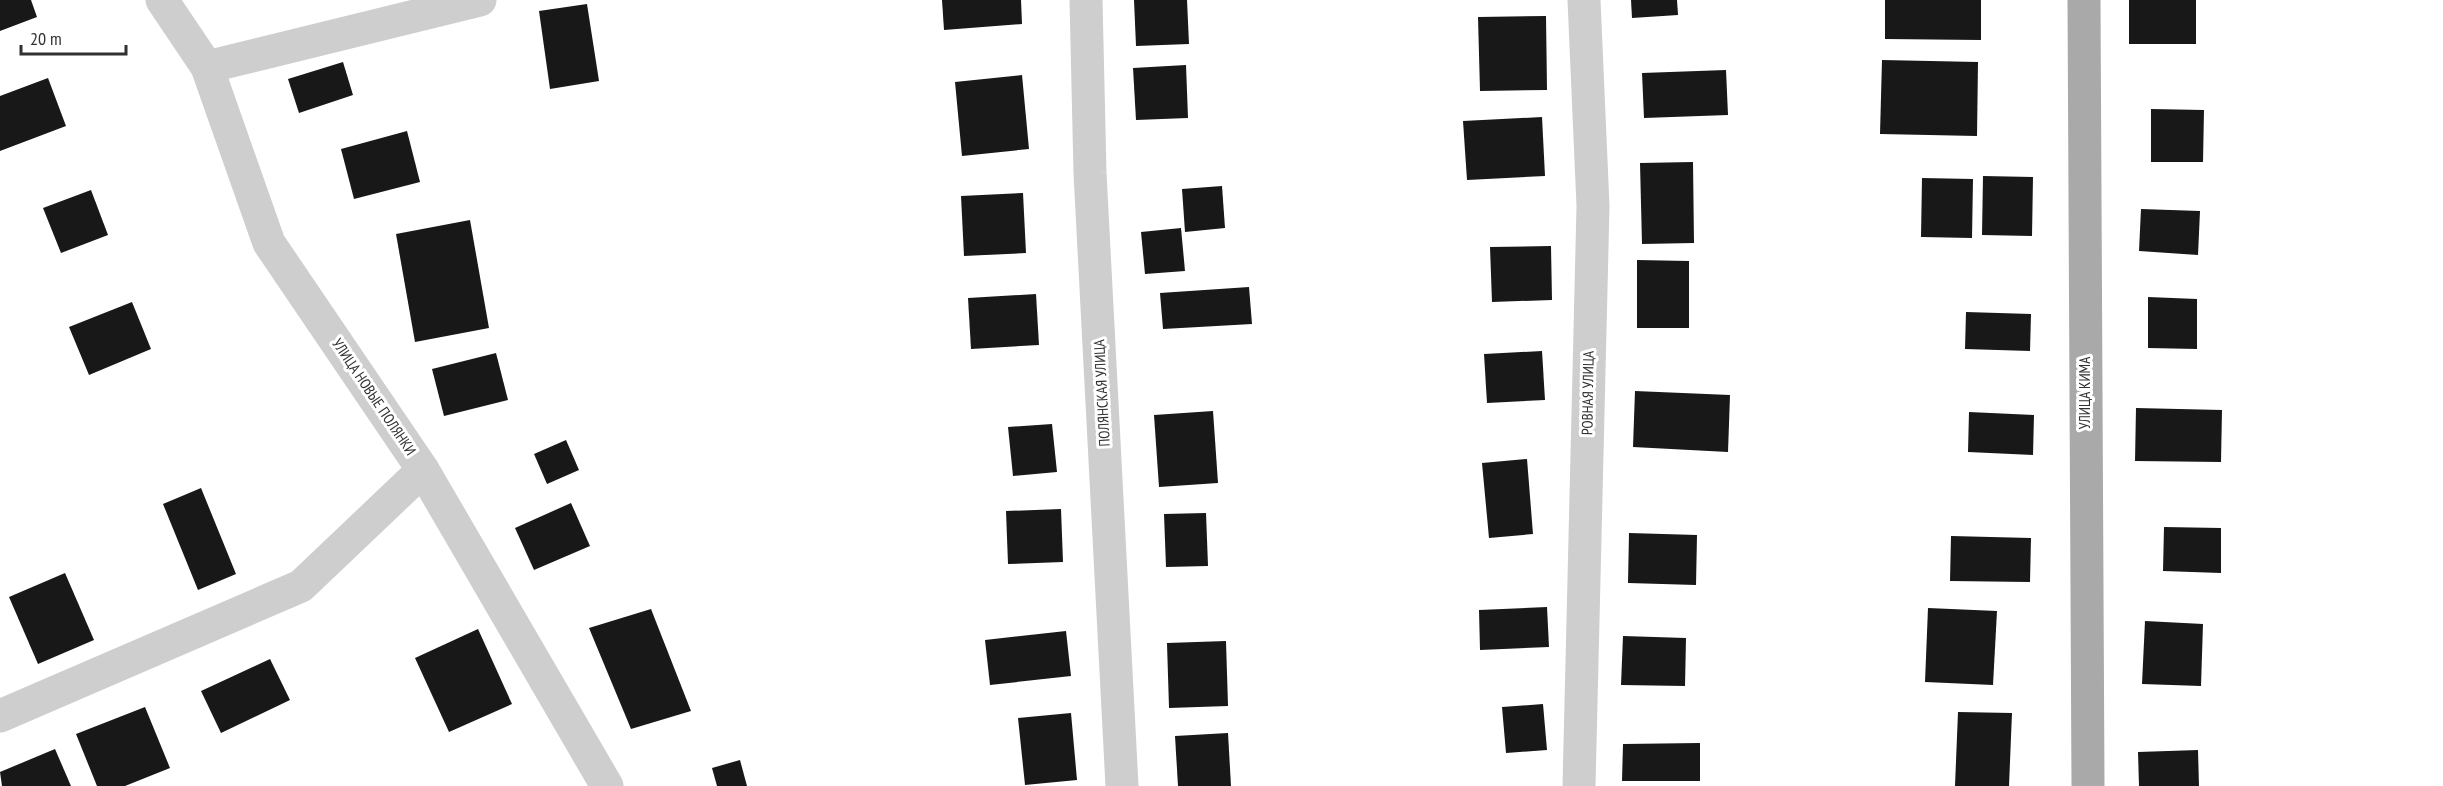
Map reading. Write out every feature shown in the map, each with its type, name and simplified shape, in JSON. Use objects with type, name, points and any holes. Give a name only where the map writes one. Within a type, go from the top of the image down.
[{"type":"main road","name":"УЛИЦА КИМА","points":[[2084,0],[2088,786]]},
{"type":"street","name":"УЛИЦА НОВЫЕ ПОЛЯНКИ","points":[[162,0],[207,67],[269,243],[423,470],[607,786]]},
{"type":"street","points":[[207,67],[480,0]]},
{"type":"street","name":"ПОЛЯНСКАЯ УЛИЦА","points":[[1086,0],[1090,173],[1122,786]]},
{"type":"street","name":"РОВНАЯ УЛИЦА","points":[[1579,786],[1593,206],[1584,0]]},
{"type":"street","points":[[0,716],[301,586],[423,470]]},
{"type":"building","points":[[0,0],[31,0],[37,17],[0,31]]},
{"type":"building","points":[[942,0],[1021,0],[1022,24],[944,30]]},
{"type":"building","points":[[1134,0],[1187,0],[1189,44],[1136,46]]},
{"type":"building","points":[[1631,0],[1677,0],[1678,15],[1632,18]]},
{"type":"building","points":[[1885,0],[1981,0],[1981,40],[1885,39]]},
{"type":"building","points":[[2129,0],[2196,0],[2196,44],[2129,44]]},
{"type":"building","points":[[587,4],[599,81],[550,89],[539,11]]},
{"type":"building","points":[[1546,16],[1547,90],[1480,91],[1478,17]]},
{"type":"building","points":[[1882,60],[1978,62],[1977,136],[1880,134]]},
{"type":"building","points":[[343,62],[353,95],[299,113],[288,79]]},
{"type":"building","points":[[1186,65],[1188,118],[1136,120],[1133,68]]},
{"type":"building","points":[[1726,70],[1728,115],[1644,118],[1642,73]]},
{"type":"building","points":[[1022,75],[1029,149],[962,156],[955,82]]},
{"type":"building","points":[[48,78],[66,126],[0,151],[0,96]]},
{"type":"building","points":[[2151,109],[2204,110],[2203,162],[2151,162]]},
{"type":"building","points":[[1542,117],[1545,176],[1467,180],[1463,121]]},
{"type":"building","points":[[407,131],[420,182],[354,199],[341,149]]},
{"type":"building","points":[[1693,162],[1694,243],[1642,244],[1640,163]]},
{"type":"building","points":[[1983,176],[2033,177],[2032,236],[1982,235]]},
{"type":"building","points":[[1922,178],[1973,179],[1972,238],[1921,237]]},
{"type":"building","points":[[1222,186],[1225,228],[1185,232],[1182,189]]},
{"type":"building","points":[[91,190],[108,235],[61,253],[43,208]]},
{"type":"building","points":[[1023,193],[1026,253],[964,256],[961,196]]},
{"type":"building","points":[[2141,209],[2200,211],[2198,255],[2139,251]]},
{"type":"building","points":[[470,220],[489,328],[415,342],[396,234]]},
{"type":"building","points":[[1181,228],[1185,271],[1145,274],[1141,232]]},
{"type":"building","points":[[1551,246],[1552,300],[1492,302],[1490,247]]},
{"type":"building","points":[[1637,260],[1689,261],[1689,328],[1637,328]]},
{"type":"building","points":[[1249,287],[1252,324],[1163,329],[1160,293]]},
{"type":"building","points":[[1036,294],[1039,345],[971,349],[968,298]]},
{"type":"building","points":[[2148,297],[2197,299],[2197,349],[2148,348]]},
{"type":"building","points":[[132,302],[151,349],[89,375],[69,327]]},
{"type":"building","points":[[1966,312],[2031,314],[2030,351],[1965,349]]},
{"type":"building","points":[[1542,351],[1545,400],[1487,403],[1484,354]]},
{"type":"building","points":[[496,353],[508,400],[444,416],[432,369]]},
{"type":"building","points":[[1635,391],[1730,395],[1728,452],[1633,447]]},
{"type":"building","points":[[2136,408],[2222,410],[2221,462],[2135,461]]},
{"type":"building","points":[[1213,411],[1218,483],[1159,487],[1154,415]]},
{"type":"building","points":[[1969,412],[2034,415],[2033,455],[1968,452]]},
{"type":"building","points":[[1052,424],[1057,472],[1013,476],[1008,427]]},
{"type":"building","points":[[566,440],[579,470],[547,484],[534,454]]},
{"type":"building","points":[[1527,459],[1533,534],[1489,538],[1482,463]]},
{"type":"building","points":[[201,488],[236,574],[198,590],[163,504]]},
{"type":"building","points":[[571,503],[590,546],[534,570],[515,528]]},
{"type":"building","points":[[1061,509],[1063,562],[1008,564],[1006,511]]},
{"type":"building","points":[[1206,513],[1208,566],[1166,567],[1164,514]]},
{"type":"building","points":[[2164,527],[2221,528],[2221,573],[2163,571]]},
{"type":"building","points":[[1629,533],[1697,535],[1696,585],[1628,583]]},
{"type":"building","points":[[1951,536],[2031,538],[2030,582],[1950,581]]},
{"type":"building","points":[[65,573],[94,640],[38,664],[9,597]]},
{"type":"building","points":[[1547,607],[1549,647],[1480,650],[1479,610]]},
{"type":"building","points":[[1928,608],[1997,611],[1993,685],[1925,682]]},
{"type":"building","points":[[651,609],[691,711],[631,729],[589,628]]},
{"type":"building","points":[[2145,621],[2203,624],[2201,686],[2142,684]]},
{"type":"building","points":[[478,629],[512,704],[449,732],[415,658]]},
{"type":"building","points":[[1066,631],[1071,676],[990,685],[985,640]]},
{"type":"building","points":[[1623,636],[1686,638],[1685,686],[1621,685]]},
{"type":"building","points":[[1226,641],[1228,706],[1169,708],[1167,643]]},
{"type":"building","points":[[270,659],[290,700],[221,733],[201,691]]},
{"type":"building","points":[[1543,704],[1547,750],[1506,753],[1502,707]]},
{"type":"building","points":[[145,707],[170,768],[125,786],[97,786],[76,734]]},
{"type":"building","points":[[1958,712],[2012,713],[2009,786],[1955,786]]},
{"type":"building","points":[[1071,713],[1077,780],[1025,785],[1018,718]]},
{"type":"building","points":[[1228,733],[1231,786],[1178,786],[1175,736]]},
{"type":"building","points":[[1700,743],[1700,781],[1622,781],[1623,744]]},
{"type":"building","points":[[55,749],[71,786],[2,786],[0,772]]},
{"type":"building","points":[[2198,750],[2199,786],[2139,786],[2138,752]]},
{"type":"building","points":[[740,760],[747,786],[717,786],[712,768]]}]
